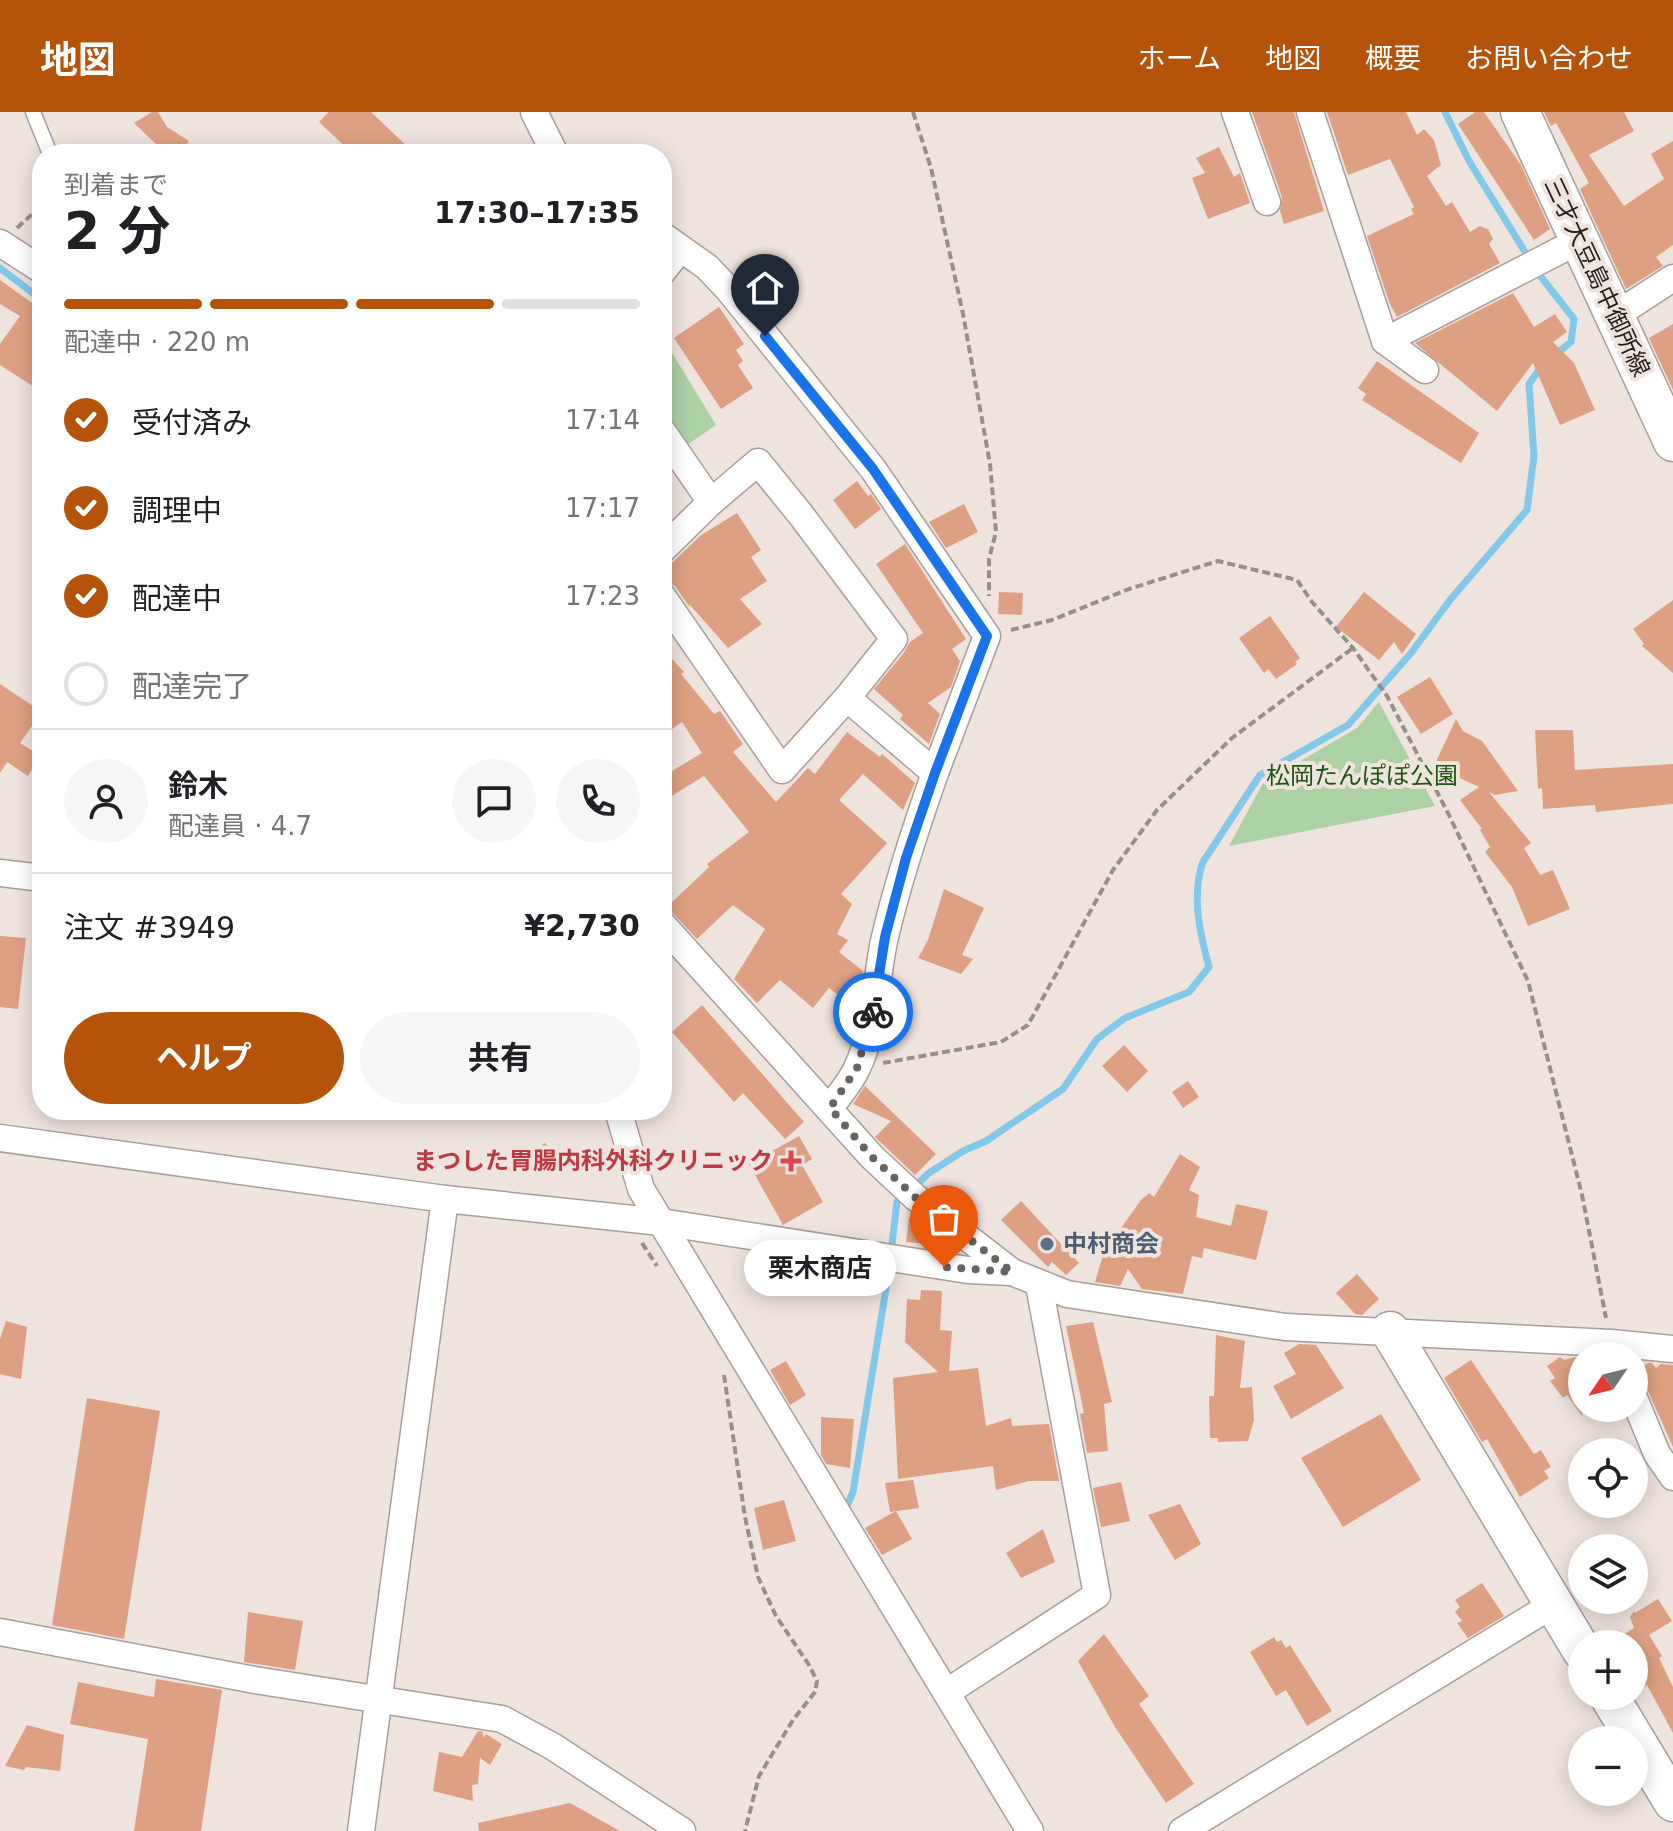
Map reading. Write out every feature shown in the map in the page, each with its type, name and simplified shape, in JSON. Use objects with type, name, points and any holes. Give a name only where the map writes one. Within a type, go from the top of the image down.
[{"type":"street","points":[[534,112],[550,144]]},
{"type":"street","points":[[1235,112],[1267,202]]},
{"type":"street","points":[[1310,112],[1385,341],[1425,370]]},
{"type":"street","name":"三才大豆島中御所線","points":[[1520,112],[1673,442]]},
{"type":"street","points":[[1385,341],[1580,240]]},
{"type":"street","points":[[672,243],[707,267],[728,289],[873,469],[987,636],[906,858],[883,949],[874,1008],[857,1068],[830,1108]]},
{"type":"street","points":[[0,244],[32,264]]},
{"type":"street","points":[[1616,315],[1673,278]]},
{"type":"street","points":[[672,445],[711,502]]},
{"type":"street","points":[[672,540],[758,462],[894,639],[847,698],[782,770],[672,610]]},
{"type":"street","points":[[847,698],[935,773]]},
{"type":"street","points":[[0,873],[32,877]]},
{"type":"street","points":[[672,935],[872,1157],[910,1192],[1012,1272],[1039,1285],[1067,1294],[1285,1327],[1390,1331],[1568,1346]]},
{"type":"street","points":[[621,1120],[641,1189],[1030,1831]]},
{"type":"street","points":[[0,1138],[445,1199],[661,1222],[968,1270],[1012,1272]]},
{"type":"street","points":[[361,1831],[445,1199]]},
{"type":"street","points":[[947,1692],[1097,1595],[1039,1285]]},
{"type":"street","points":[[1390,1331],[1569,1630]]},
{"type":"street","points":[[1648,1349],[1673,1349]]},
{"type":"street","points":[[1644,1422],[1657,1454],[1673,1477]]},
{"type":"street","points":[[1182,1831],[1554,1604]]},
{"type":"street","points":[[0,1632],[255,1680],[502,1719],[552,1746],[682,1831]]},
{"type":"street","points":[[1617,1710],[1673,1802]]},
{"type":"lane","points":[[33,112],[46,144]]},
{"type":"path","points":[[913,112],[931,168],[963,314],[993,487],[996,532],[989,559],[987,636],[1052,620],[1129,589],[1218,561],[1297,580],[1312,602],[1353,648],[1387,696],[1448,813],[1528,981],[1582,1195],[1612,1342]]},
{"type":"path","points":[[0,244],[32,214]]},
{"type":"path","points":[[857,1068],[1001,1042],[1028,1025],[1113,870],[1157,810],[1232,738],[1353,648]]},
{"type":"path","points":[[634,1219],[639,1238],[663,1276]]},
{"type":"path","points":[[722,1366],[745,1517],[758,1577],[776,1616],[817,1681],[815,1692],[793,1720],[759,1776],[745,1831]]},
{"type":"green space","points":[[672,353],[716,425],[684,447],[672,429]]},
{"type":"green space","name":"松岡たんぽぽ公園","points":[[1379,702],[1435,806],[1229,846],[1263,783],[1357,728]]},
{"type":"building","points":[[152,112],[158,112],[167,127],[189,141],[187,144],[156,144],[134,123]]},
{"type":"building","points":[[329,112],[371,112],[405,144],[343,144],[319,122]]},
{"type":"building","points":[[1252,112],[1294,112],[1324,211],[1284,224],[1280,211],[1282,197]]},
{"type":"building","points":[[1327,112],[1406,112],[1417,135],[1424,129],[1434,140],[1441,165],[1427,176],[1446,206],[1452,202],[1470,232],[1480,226],[1488,229],[1493,239],[1489,244],[1500,263],[1397,317],[1367,236],[1414,214],[1411,209],[1414,207],[1390,159],[1348,175]]},
{"type":"building","points":[[1475,112],[1484,112],[1521,165],[1550,229],[1534,240],[1458,124]]},
{"type":"building","points":[[1544,112],[1624,112],[1634,131],[1589,155],[1624,206],[1664,179],[1651,154],[1673,141],[1673,245],[1656,257],[1663,266],[1626,289],[1580,189],[1589,183],[1556,123],[1551,126]]},
{"type":"building","points":[[1219,147],[1234,177],[1240,173],[1250,203],[1208,219],[1192,178],[1205,173],[1196,158]]},
{"type":"building","points":[[0,280],[32,303],[32,386],[0,365],[0,344],[20,316],[0,304]]},
{"type":"building","points":[[1513,293],[1534,327],[1555,314],[1567,332],[1553,342],[1574,363],[1595,410],[1560,425],[1533,363],[1497,411],[1415,343]]},
{"type":"building","points":[[719,307],[744,344],[736,350],[743,361],[738,365],[753,388],[721,409],[674,338]]},
{"type":"building","points":[[1673,324],[1673,390],[1649,338]]},
{"type":"building","points":[[1377,361],[1479,433],[1461,463],[1362,400],[1366,394],[1358,388]]},
{"type":"building","points":[[857,481],[881,509],[855,529],[833,500]]},
{"type":"building","points":[[964,504],[978,532],[946,548],[929,522]]},
{"type":"building","points":[[737,513],[761,550],[751,557],[767,581],[740,599],[762,624],[728,648],[672,585],[672,562],[701,535]]},
{"type":"building","points":[[905,544],[966,639],[952,649],[960,661],[951,687],[928,703],[940,714],[929,744],[900,719],[903,715],[874,689],[910,642],[923,633],[876,564]]},
{"type":"building","points":[[999,592],[1023,593],[1022,615],[998,614]]},
{"type":"building","points":[[1364,592],[1416,634],[1402,654],[1394,642],[1379,660],[1336,627]]},
{"type":"building","points":[[1673,600],[1673,673],[1642,646],[1644,644],[1633,629]]},
{"type":"building","points":[[1270,616],[1300,658],[1295,662],[1297,664],[1276,679],[1268,669],[1264,673],[1239,638]]},
{"type":"building","points":[[672,659],[714,714],[720,711],[743,744],[733,752],[776,802],[808,768],[815,774],[847,732],[880,757],[882,754],[915,783],[903,810],[863,774],[839,800],[887,843],[841,894],[852,904],[837,934],[848,940],[839,952],[863,971],[859,996],[852,1006],[829,988],[813,1008],[780,980],[757,1003],[734,979],[765,929],[733,905],[697,939],[672,912],[672,902],[709,867],[707,864],[749,832],[704,776],[672,796],[672,771],[702,753],[682,722],[672,729]]},
{"type":"building","points":[[1430,677],[1453,714],[1421,734],[1397,697]]},
{"type":"building","points":[[0,684],[32,705],[32,726],[20,743],[32,750],[32,770],[28,776],[7,762],[0,773]]},
{"type":"building","points":[[1456,719],[1463,731],[1482,741],[1518,791],[1495,795],[1489,792],[1531,843],[1524,848],[1540,875],[1553,870],[1570,909],[1528,926],[1512,887],[1485,852],[1490,847],[1482,829],[1460,800],[1479,787],[1434,766]]},
{"type":"building","points":[[1535,730],[1573,730],[1575,770],[1673,764],[1673,804],[1596,812],[1595,805],[1543,809],[1542,788],[1538,789]]},
{"type":"building","points":[[944,889],[984,908],[962,955],[973,959],[961,974],[918,958],[928,940]]},
{"type":"building","points":[[0,936],[26,938],[18,1009],[0,1007]]},
{"type":"building","points":[[702,1005],[804,1122],[785,1139],[743,1093],[734,1102],[672,1032]]},
{"type":"building","points":[[1124,1045],[1148,1071],[1127,1092],[1102,1066]]},
{"type":"building","points":[[1188,1081],[1199,1097],[1183,1108],[1172,1092]]},
{"type":"building","points":[[865,1086],[936,1154],[915,1175],[875,1137],[891,1121],[853,1104]]},
{"type":"building","points":[[799,1136],[812,1159],[802,1165],[823,1202],[783,1225],[749,1164]]},
{"type":"building","points":[[545,1143],[557,1158],[538,1174],[525,1159]]},
{"type":"building","points":[[1180,1154],[1200,1167],[1189,1190],[1199,1195],[1196,1217],[1231,1226],[1236,1204],[1268,1211],[1256,1260],[1204,1248],[1202,1258],[1192,1256],[1183,1294],[1142,1289],[1128,1269],[1120,1286],[1095,1282],[1104,1252],[1141,1200],[1149,1193],[1154,1197]]},
{"type":"building","points":[[1021,1201],[1079,1263],[1066,1275],[1052,1262],[1048,1267],[1001,1220]]},
{"type":"building","points":[[909,1218],[918,1219],[928,1228],[927,1244],[906,1242]]},
{"type":"building","points":[[1357,1274],[1379,1299],[1362,1315],[1355,1314],[1336,1293]]},
{"type":"building","points":[[921,1290],[942,1291],[940,1330],[952,1331],[949,1371],[978,1368],[986,1426],[1011,1418],[1012,1426],[1049,1424],[1059,1481],[1029,1481],[996,1490],[993,1466],[898,1479],[893,1378],[938,1372],[905,1342],[907,1299],[920,1300]]},
{"type":"building","points":[[6,1321],[27,1327],[21,1379],[0,1374],[0,1339]]},
{"type":"building","points":[[1093,1322],[1112,1402],[1104,1404],[1108,1451],[1087,1453],[1080,1414],[1084,1413],[1066,1326]]},
{"type":"building","points":[[1216,1335],[1245,1341],[1240,1388],[1252,1387],[1254,1420],[1248,1441],[1218,1442],[1218,1438],[1210,1438],[1209,1396],[1214,1396]]},
{"type":"building","points":[[1299,1344],[1316,1345],[1344,1388],[1291,1419],[1273,1386],[1296,1374],[1284,1353]]},
{"type":"building","points":[[1560,1357],[1568,1359],[1568,1396],[1563,1398],[1550,1381],[1555,1378],[1547,1366]]},
{"type":"building","points":[[1471,1360],[1534,1454],[1541,1450],[1551,1467],[1544,1471],[1549,1478],[1520,1497],[1487,1439],[1482,1442],[1444,1378]]},
{"type":"building","points":[[786,1361],[806,1395],[790,1405],[770,1370]]},
{"type":"building","points":[[1648,1363],[1656,1368],[1661,1364],[1673,1365],[1673,1447],[1648,1391]]},
{"type":"building","points":[[87,1398],[160,1411],[124,1639],[52,1625]]},
{"type":"building","points":[[1381,1414],[1421,1480],[1343,1527],[1301,1458]]},
{"type":"building","points":[[821,1417],[854,1419],[850,1468],[826,1464],[821,1455]]},
{"type":"building","points":[[913,1480],[919,1508],[890,1512],[885,1483]]},
{"type":"building","points":[[1121,1482],[1130,1521],[1101,1527],[1093,1488]]},
{"type":"building","points":[[784,1500],[796,1541],[763,1550],[754,1508]]},
{"type":"building","points":[[1180,1504],[1201,1544],[1175,1560],[1148,1515]]},
{"type":"building","points":[[896,1511],[912,1539],[882,1555],[865,1528]]},
{"type":"building","points":[[1043,1529],[1055,1562],[1021,1578],[1006,1553]]},
{"type":"building","points":[[1482,1583],[1504,1616],[1468,1638],[1457,1623],[1462,1621],[1455,1612],[1460,1607],[1455,1600]]},
{"type":"building","points":[[1658,1599],[1672,1621],[1649,1635],[1662,1656],[1659,1658],[1673,1687],[1673,1733],[1648,1687],[1648,1630],[1631,1630],[1634,1628],[1630,1617],[1632,1614],[1648,1614],[1648,1605]]},
{"type":"building","points":[[248,1612],[303,1621],[295,1670],[244,1662]]},
{"type":"building","points":[[1104,1634],[1149,1696],[1139,1704],[1194,1784],[1166,1803],[1115,1727],[1078,1661]]},
{"type":"building","points":[[1274,1637],[1277,1642],[1281,1640],[1286,1648],[1290,1645],[1332,1711],[1307,1726],[1286,1690],[1276,1696],[1250,1652]]},
{"type":"building","points":[[156,1679],[222,1690],[201,1831],[134,1831],[148,1739],[70,1724],[78,1682],[154,1697]]},
{"type":"building","points":[[27,1725],[64,1735],[60,1771],[5,1766]]},
{"type":"building","points":[[478,1731],[483,1732],[483,1738],[486,1734],[502,1744],[490,1765],[480,1758],[478,1784],[472,1785],[473,1801],[433,1791],[439,1752],[462,1757]]},
{"type":"building","points":[[570,1803],[620,1831],[479,1831],[478,1823]]},
{"type":"waterway","points":[[1445,112],[1469,161],[1538,273],[1574,319],[1571,342],[1556,354]]},
{"type":"waterway","points":[[0,268],[32,292]]},
{"type":"waterway","points":[[914,1187],[929,1173],[963,1151],[986,1141],[1063,1089],[1097,1039],[1125,1018],[1189,992],[1209,967],[1198,914],[1199,875],[1203,862],[1260,775],[1348,725],[1527,510],[1534,456],[1529,384],[1543,364]]},
{"type":"waterway","points":[[891,1252],[897,1202],[904,1196]]},
{"type":"waterway","points":[[847,1506],[853,1492],[890,1264]]},
{"type":"way so far","points":[[873,1012],[857,1068],[830,1108],[872,1157],[915,1197],[1012,1272],[944,1267]]},
{"type":"place","name":"まつした胃腸内科外科クリニック","points":[[791,1161]]},
{"type":"place","name":"中村商会","points":[[1047,1244]]},
{"type":"place","name":"栗木商店","points":[[944,1267]]},
{"type":"route","points":[[765,336],[873,469],[987,636],[906,858],[885,937],[873,1012]]}]
